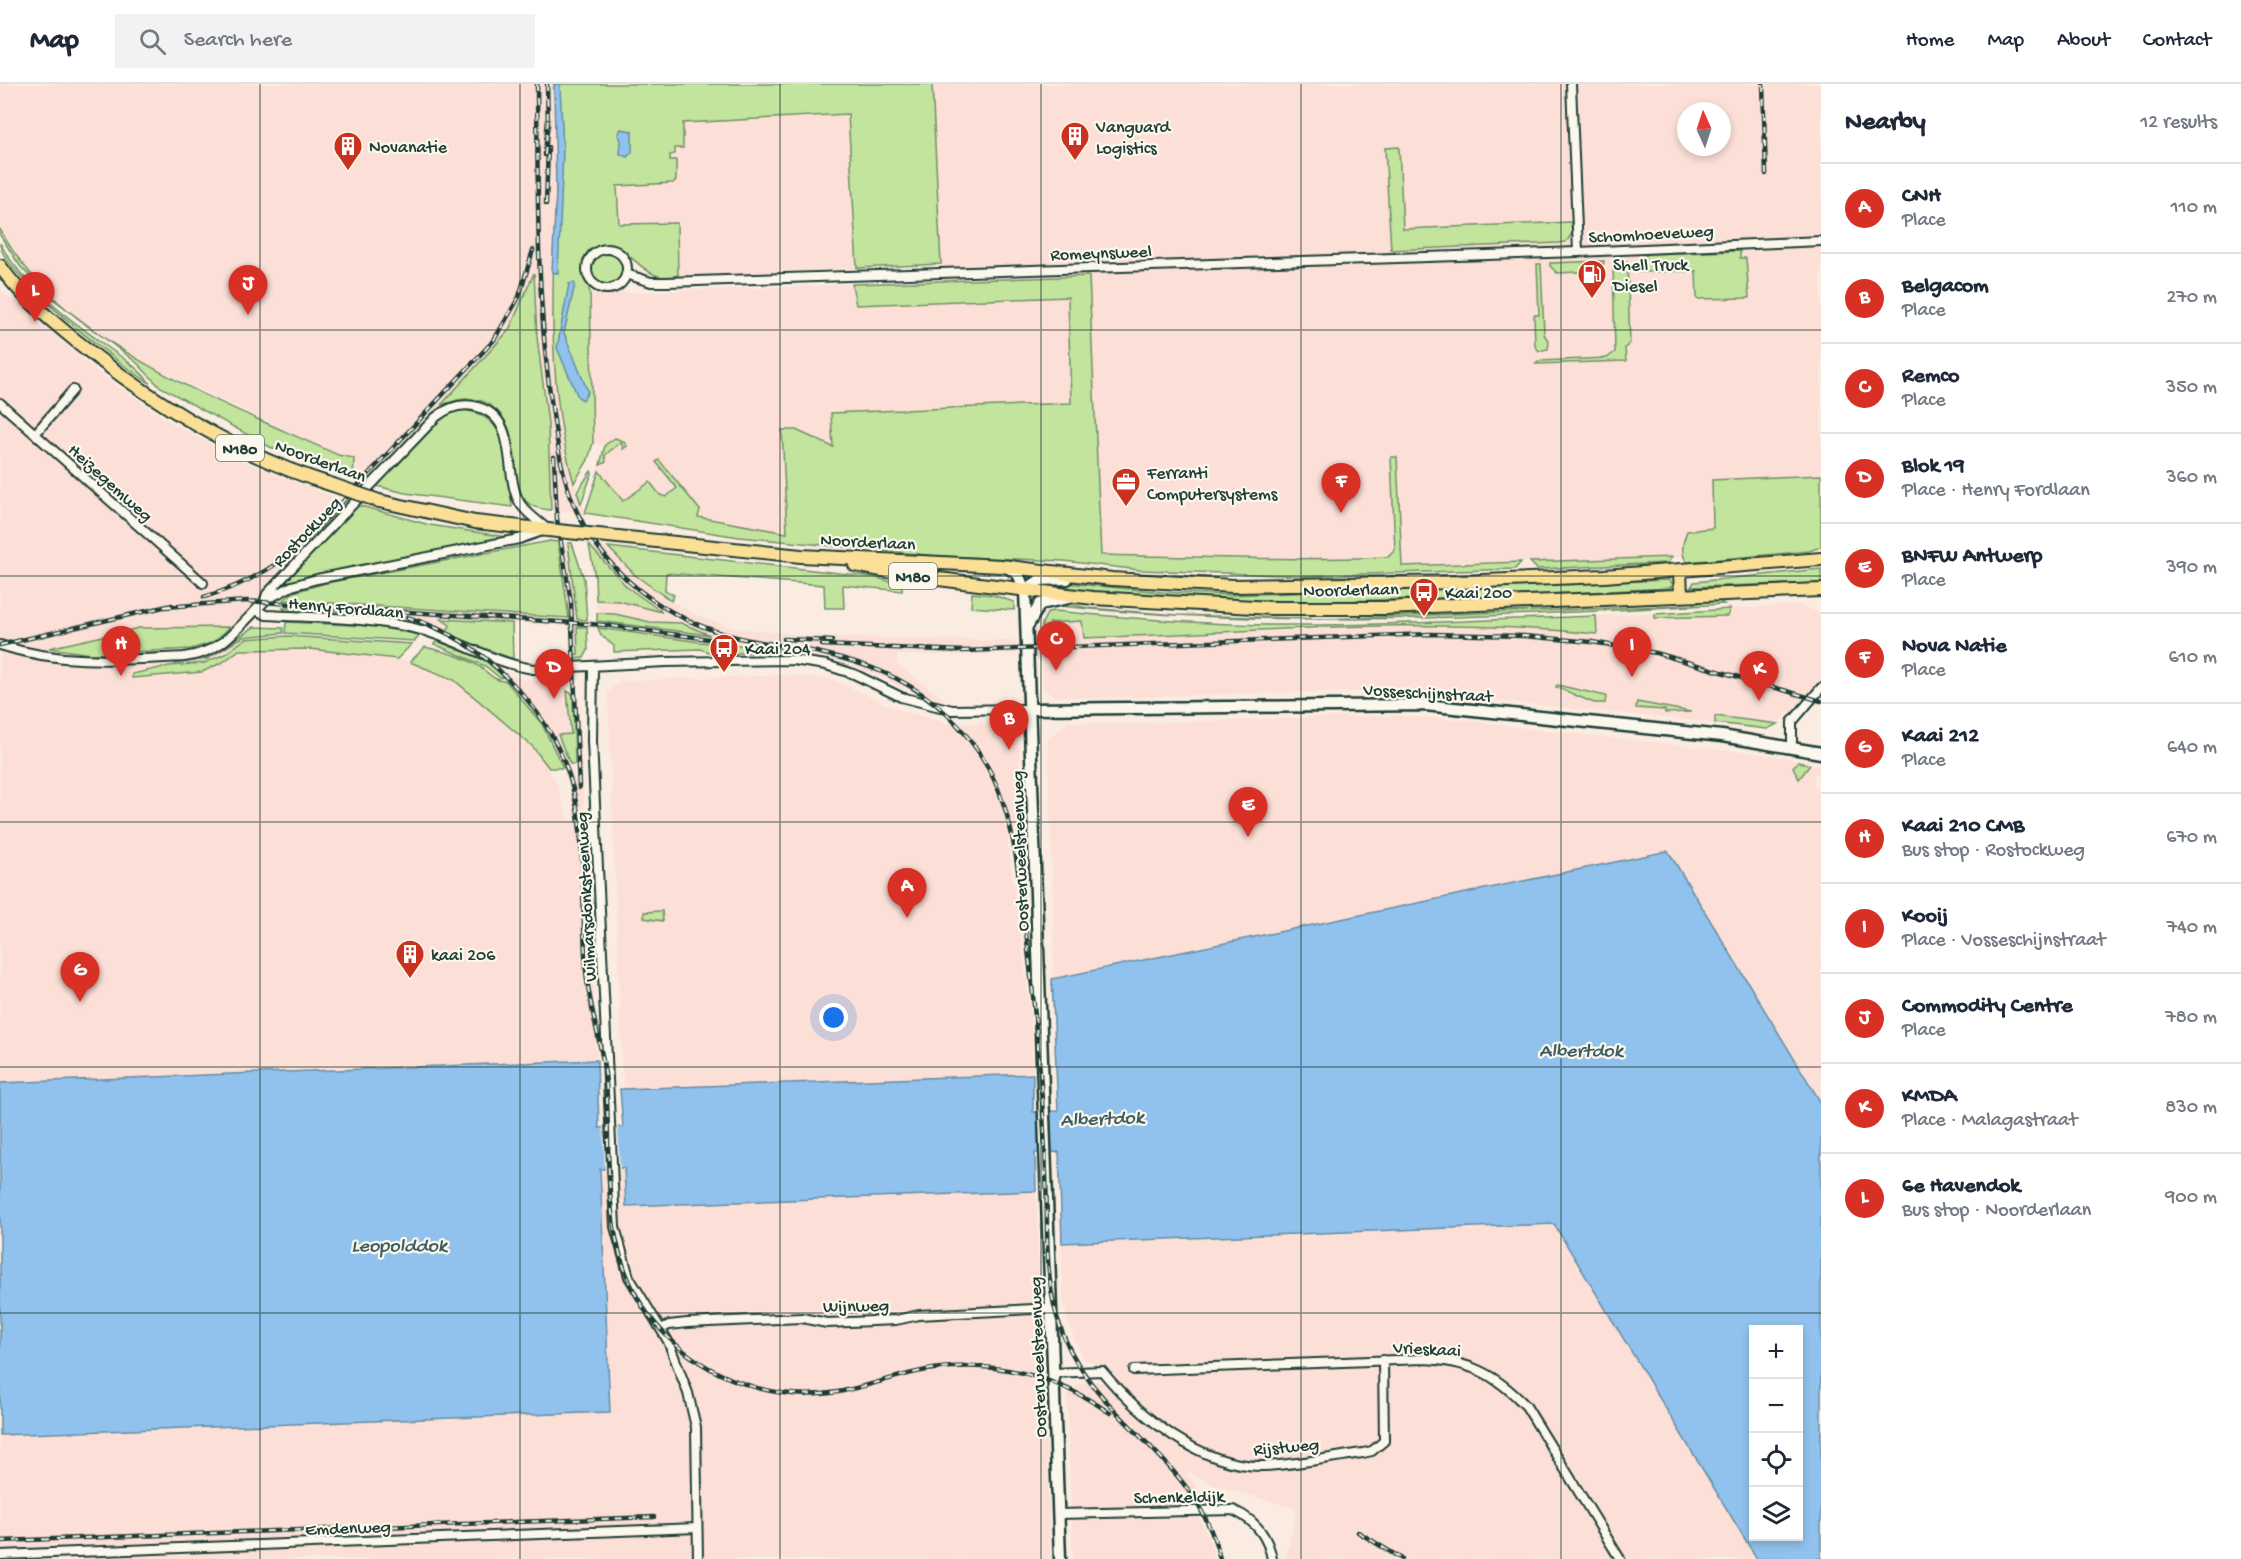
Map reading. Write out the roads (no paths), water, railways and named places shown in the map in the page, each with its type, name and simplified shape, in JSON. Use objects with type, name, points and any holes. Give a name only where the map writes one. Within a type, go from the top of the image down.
[{"type":"main road","name":"Noorderlaan","points":[[2,272],[40,312],[110,368],[197,426],[244,450],[333,485],[380,501],[475,522],[801,556],[1004,566],[1112,579],[1210,586],[1318,586],[1680,572],[1821,559]]},
{"type":"main road","name":"Noorderlaan","points":[[801,556],[914,576],[1025,590],[1093,598],[1204,606],[1317,608],[1821,590]]},
{"type":"main road","points":[[1004,566],[1018,574],[1025,590]]},
{"type":"main road","points":[[1680,572],[1681,595]]},
{"type":"main road","name":"Noorderlaan","points":[[1025,590],[1034,583],[1050,578],[1112,579]]},
{"type":"main road","name":"Oosterweelsteenweg","points":[[1025,590],[1046,1110],[1060,1559]]},
{"type":"main road","points":[[1027,628],[1034,610],[1043,602],[1059,598],[1093,598]]},
{"type":"main road","name":"Vosseschijnstraat","points":[[1030,710],[1406,704],[1722,736],[1821,753]]},
{"type":"street","name":"Schomhoeveweg","points":[[1571,84],[1578,252],[1821,240]]},
{"type":"street","points":[[609,249],[621,255],[625,261],[626,274],[619,285],[601,289],[587,275],[587,262],[596,251],[609,249]]},
{"type":"street","name":"Romeynsweel","points":[[626,274],[643,280],[667,282],[1578,252]]},
{"type":"street","points":[[35,434],[74,390]]},
{"type":"street","name":"Heizegemweg","points":[[0,403],[203,583]]},
{"type":"street","name":"Rostockweg","points":[[0,645],[81,662],[199,655],[217,648],[266,600],[267,594],[436,417],[454,407],[467,405],[478,407],[496,418],[504,429],[508,443],[515,494],[519,502],[548,530]]},
{"type":"street","name":"Noorderlaan","points":[[266,600],[292,586],[317,579],[519,539],[548,530]]},
{"type":"street","name":"Henry Fordlaan","points":[[256,610],[266,615],[381,622],[405,626],[428,632],[517,667],[533,669],[646,663],[793,660],[826,665],[901,697],[948,710],[967,712],[1030,710]]},
{"type":"street","name":"Wilmarsdonksteenweg","points":[[593,667],[592,741],[615,1227],[621,1255],[639,1297],[661,1329]]},
{"type":"street","points":[[1792,747],[1792,722],[1821,688]]},
{"type":"street","name":"Wijnweg","points":[[661,1329],[681,1323],[802,1318],[827,1323],[896,1320],[919,1314],[1052,1308]]},
{"type":"street","points":[[661,1329],[682,1370],[696,1427],[698,1559]]},
{"type":"street","name":"Rijstweg","points":[[1053,1373],[1102,1371],[1129,1402],[1205,1455],[1230,1463],[1263,1466],[1364,1453],[1378,1447],[1384,1441],[1383,1360]]},
{"type":"street","name":"Vrieskaai","points":[[1134,1370],[1383,1360],[1444,1360],[1469,1365],[1508,1388],[1526,1406],[1620,1559]]},
{"type":"street","name":"Schenkeldijk","points":[[1059,1514],[1233,1510],[1257,1525],[1270,1548],[1272,1559]]},
{"type":"street","name":"Emdenweg","points":[[0,1555],[697,1528]]},
{"type":"water","points":[[554,84],[560,84],[563,151],[558,273],[552,272],[556,191]]},
{"type":"water","points":[[621,129],[632,131],[632,152],[627,157],[620,154],[621,140],[618,135]]},
{"type":"water","points":[[569,284],[575,284],[564,333],[588,392],[583,400],[578,397],[557,348]]},
{"type":"water","points":[[1668,851],[1821,1103],[1821,1559],[1757,1559],[1554,1224],[1062,1243],[1059,1152],[1035,1153],[1036,1191],[626,1206],[624,1168],[600,1169],[610,1412],[0,1435],[0,1083],[597,1060],[599,1128],[623,1127],[620,1089],[1033,1074],[1033,1112],[1058,1111],[1052,979]]},
{"type":"railway","points":[[537,84],[539,246],[543,327],[561,461],[567,487],[577,512],[592,538],[610,562],[652,600],[677,615],[731,636],[824,654],[882,672],[908,685],[933,702],[956,724],[978,751],[1000,795],[1008,818],[1018,866],[1039,1057],[1045,1144],[1048,1264],[1057,1317],[1072,1353],[1092,1384],[1188,1490],[1207,1522],[1220,1559]]},
{"type":"railway","points":[[547,84],[548,126]]},
{"type":"railway","points":[[1763,84],[1766,174]]},
{"type":"railway","points":[[545,155],[548,119]]},
{"type":"railway","points":[[546,204],[548,147]]},
{"type":"railway","points":[[204,597],[236,586],[265,571],[292,552],[317,529],[494,340],[519,297],[533,250]]},
{"type":"railway","points":[[554,457],[557,519],[571,602],[579,788]]},
{"type":"railway","points":[[165,607],[246,601],[604,625],[724,641]]},
{"type":"railway","points":[[0,645],[172,605]]},
{"type":"railway","points":[[407,617],[437,628],[463,642],[510,681],[538,714],[558,748],[571,782],[582,853],[586,971],[606,1082],[613,1221],[619,1251],[629,1279],[643,1306],[662,1331],[680,1348],[720,1374],[766,1390],[790,1394],[838,1392],[937,1368],[994,1368],[1015,1371],[1054,1383],[1110,1413]]},
{"type":"railway","points":[[822,645],[964,651],[1431,634],[1524,636],[1592,642],[1656,653],[1821,701]]},
{"type":"railway","points":[[784,639],[832,641]]},
{"type":"railway","points":[[0,1541],[654,1517]]},
{"type":"railway","points":[[1358,1532],[1402,1559]]},
{"type":"place","name":"Vanguard Logistics","points":[[1075,162]]},
{"type":"place","name":"Novanatie","points":[[348,172]]},
{"type":"place","name":"Shell Truck Diesel","points":[[1592,300]]},
{"type":"place","name":"Commodity Centre","points":[[248,315]]},
{"type":"place","name":"6e Havendok","points":[[35,322]]},
{"type":"place","name":"Ferranti Computersystems","points":[[1126,508]]},
{"type":"place","name":"Nova Natie","points":[[1341,513]]},
{"type":"place","name":"Kaai 200","points":[[1424,618]]},
{"type":"place","name":"Remco","points":[[1056,671]]},
{"type":"place","name":"Kaai 204","points":[[724,674]]},
{"type":"place","name":"Kaai 210 CMB","points":[[121,676]]},
{"type":"place","name":"Kooij","points":[[1632,677]]},
{"type":"place","name":"Blok 19","points":[[554,699]]},
{"type":"place","name":"KMDA","points":[[1759,701]]},
{"type":"place","name":"Belgacom","points":[[1009,750]]},
{"type":"place","name":"BNFW Antwerp","points":[[1248,837]]},
{"type":"place","name":"CNH","points":[[907,918]]},
{"type":"place","name":"kaai 206","points":[[410,980]]},
{"type":"place","name":"Kaai 212","points":[[80,1002]]},
{"type":"water label","name":"Albertdok","points":[[1581,1049]]},
{"type":"water label","name":"Albertdok","points":[[1102,1117]]},
{"type":"water label","name":"Leopolddok","points":[[399,1244]]}]
